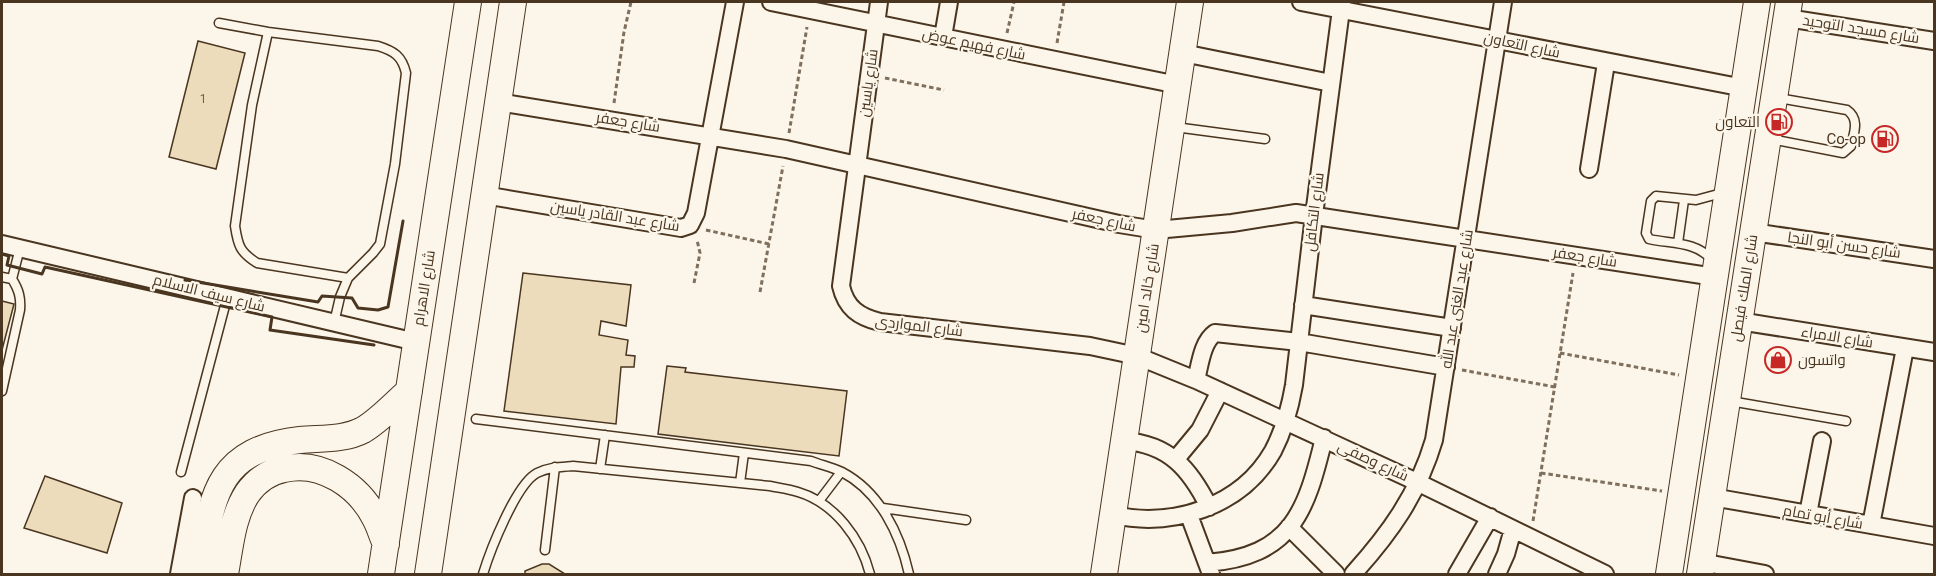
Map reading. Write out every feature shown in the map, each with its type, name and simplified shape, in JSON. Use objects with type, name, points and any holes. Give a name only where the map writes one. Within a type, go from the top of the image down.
[{"type":"main road","name":"شارع الاهرام","points":[[381,574],[468,2]]},
{"type":"main road","points":[[428,574],[513,2]]},
{"type":"main road","name":"شارع خالد امين","points":[[1104,574],[1190,2]]},
{"type":"main road","name":"شارع الملك فيصل","points":[[1669,574],[1757,2]]},
{"type":"main road","name":"شارع الملك فيصل","points":[[1700,568],[1788,10]]},
{"type":"main road","points":[[199,574],[213,500],[239,460],[271,445],[307,439],[338,438],[362,430],[376,421],[409,391]]},
{"type":"main road","points":[[225,574],[235,524],[247,493],[265,476],[295,466],[313,467],[345,484],[375,517],[386,544]]},
{"type":"street","name":"شارع عبد القادر ياسين","points":[[484,195],[681,228],[690,225],[696,213],[735,2]]},
{"type":"street","name":"شارع فهيم عوض","points":[[771,2],[1178,85]]},
{"type":"street","name":"شارع ياسين","points":[[857,164],[879,2]]},
{"type":"street","points":[[943,37],[949,2]]},
{"type":"street","name":"شارع التعاون","points":[[1301,2],[1341,5],[1606,63],[1744,88]]},
{"type":"street","name":"شارع عبد الغنى عبد الله","points":[[1353,574],[1385,535],[1419,483],[1434,440],[1503,2]]},
{"type":"street","name":"شارع التكافل","points":[[1113,515],[1157,520],[1189,515],[1226,498],[1259,470],[1272,452],[1286,421],[1294,385],[1341,5]]},
{"type":"street","name":"شارع مسجد التوحيد","points":[[1788,10],[1935,41]]},
{"type":"street","points":[[1183,53],[1331,83]]},
{"type":"street","points":[[1589,169],[1606,63]]},
{"type":"street","name":"شارع جعفر","points":[[498,102],[612,119],[857,164],[1119,224],[1156,230],[1223,224],[1288,214],[1314,215],[1576,256],[1715,272]]},
{"type":"street","name":"شارع المواردى","points":[[857,164],[841,286],[847,303],[860,315],[880,322],[1090,346],[1137,356]]},
{"type":"street","name":"شارع حسن أبو النجا","points":[[1753,232],[1935,258]]},
{"type":"street","name":"شارع سيف الاسلام","points":[[2,244],[416,342]]},
{"type":"street","points":[[1303,305],[1452,328]]},
{"type":"street","name":"شارع الامراء","points":[[1739,321],[1935,352]]},
{"type":"street","points":[[1196,380],[1206,345],[1215,333],[1299,342],[1446,367]]},
{"type":"street","points":[[1871,525],[1905,348]]},
{"type":"street","name":"شارع وصفى","points":[[1137,356],[1324,438],[1605,574]]},
{"type":"street","points":[[1176,459],[1200,430],[1220,391]]},
{"type":"street","points":[[1189,515],[1209,569],[1245,557],[1276,540],[1289,527],[1306,503],[1324,438]]},
{"type":"street","points":[[1124,441],[1140,442],[1159,448],[1176,459],[1189,473],[1209,507]]},
{"type":"street","points":[[1808,514],[1822,441]]},
{"type":"street","name":"شارع أبو تمام","points":[[1712,497],[1935,536]]},
{"type":"street","points":[[179,574],[193,498]]},
{"type":"street","points":[[1457,574],[1490,517]]},
{"type":"street","points":[[1289,527],[1336,574]]},
{"type":"street","points":[[1497,574],[1513,529]]},
{"type":"street","points":[[1700,568],[1765,574]]},
{"type":"lane","points":[[219,23],[268,32],[378,46],[392,51],[403,60],[406,73],[395,164],[384,229],[380,244],[374,253],[348,278],[340,297],[334,324]]},
{"type":"lane","points":[[268,32],[252,105],[235,226],[238,245],[246,256],[257,263],[348,278]]},
{"type":"lane","points":[[1768,138],[1843,153],[1851,146],[1856,124],[1854,115],[1847,110],[1775,98]]},
{"type":"lane","points":[[1172,127],[1264,139]]},
{"type":"lane","points":[[1715,272],[1710,256],[1701,249],[1649,239],[1646,233],[1651,201],[1656,196],[1684,200],[1707,198],[1728,190]]},
{"type":"lane","points":[[1678,243],[1684,200]]},
{"type":"lane","points":[[2,384],[20,310],[21,299],[12,279],[20,248]]},
{"type":"lane","points":[[2,277],[12,279]]},
{"type":"lane","points":[[181,472],[227,298]]},
{"type":"lane","points":[[1727,401],[1846,421]]},
{"type":"lane","points":[[476,419],[811,461],[841,472],[864,488],[883,508],[898,539],[909,574]]},
{"type":"lane","points":[[600,469],[605,435]]},
{"type":"lane","points":[[740,483],[744,453]]},
{"type":"lane","points":[[544,550],[555,467]]},
{"type":"lane","points":[[483,574],[514,499],[523,485],[536,473],[555,467],[600,469],[770,486],[800,492],[819,501],[839,518],[855,538],[870,574]]},
{"type":"lane","points":[[819,501],[841,472]]},
{"type":"lane","points":[[883,508],[966,520]]},
{"type":"path","points":[[612,119],[624,32],[631,2]]},
{"type":"path","points":[[1004,50],[1014,2]]},
{"type":"path","points":[[1054,60],[1064,2]]},
{"type":"path","points":[[869,75],[944,90]]},
{"type":"path","points":[[690,225],[769,244]]},
{"type":"path","points":[[690,225],[697,238],[700,253],[694,283]]},
{"type":"path","points":[[1530,537],[1576,256]]},
{"type":"path","points":[[1560,353],[1699,379]]},
{"type":"path","points":[[1446,367],[1555,387]]},
{"type":"path","points":[[1540,473],[1682,494]]},
{"type":"building","points":[[198,41],[245,53],[216,169],[169,157]]},
{"type":"building","points":[[523,273],[631,285],[626,326],[601,321],[599,335],[628,340],[626,355],[635,356],[634,367],[621,367],[616,424],[504,411]]},
{"type":"building","points":[[2,301],[14,304],[2,350]]},
{"type":"building","points":[[667,366],[686,368],[685,372],[847,391],[839,456],[658,434]]},
{"type":"building","points":[[45,476],[122,503],[107,553],[24,528]]},
{"type":"building","points":[[542,564],[549,564],[565,574],[525,574],[525,571]]},
{"type":"wall","points":[[185,280],[318,302],[322,296],[352,298],[358,308],[378,310],[388,307],[403,221]]},
{"type":"wall","points":[[2,254],[9,256],[7,265],[42,274],[45,267],[272,317],[270,330],[374,345]]},
{"type":"place","name":"التعاون","points":[[1779,122]]},
{"type":"place","name":"Co-op","points":[[1885,139]]},
{"type":"place","name":"واتسون","points":[[1778,360]]}]
